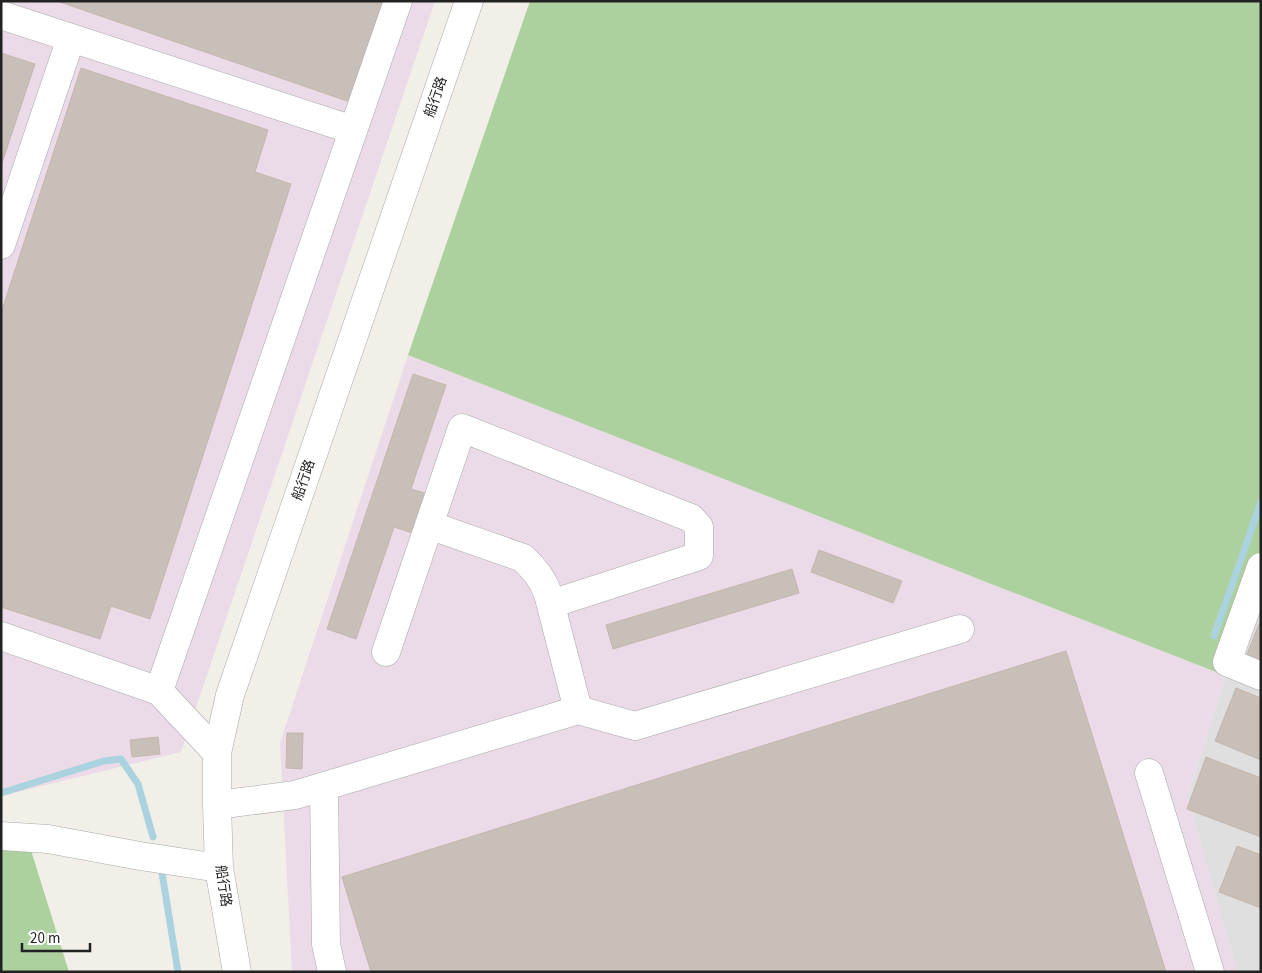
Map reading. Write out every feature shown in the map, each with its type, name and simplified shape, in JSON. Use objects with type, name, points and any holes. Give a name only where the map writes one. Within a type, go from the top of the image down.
[{"type":"street","points":[[159,691],[398,1]]},
{"type":"street","name":"船行路","points":[[237,972],[220,868],[217,805],[217,753],[230,695],[469,1]]},
{"type":"street","points":[[1,15],[353,130]]},
{"type":"street","points":[[1,244],[71,38]]},
{"type":"street","points":[[386,652],[462,428],[691,518],[699,527],[699,556],[551,604]]},
{"type":"street","points":[[429,525],[523,558],[544,582],[578,710]]},
{"type":"street","points":[[1261,567],[1227,662],[1261,676]]},
{"type":"street","points":[[217,805],[295,795],[578,710],[635,726],[960,629]]},
{"type":"street","points":[[1,636],[159,691],[217,753]]},
{"type":"street","points":[[1149,774],[1210,972]]},
{"type":"street","points":[[324,786],[326,944],[332,972]]},
{"type":"street","points":[[1,836],[48,839],[220,868]]},
{"type":"shaded area","points":[[1,1],[435,1],[181,752],[1,796]]},
{"type":"shaded area","points":[[408,355],[1226,676],[1187,796],[1237,972],[292,972],[280,743]]},
{"type":"shaded area","points":[[1261,570],[1261,972],[1237,972],[1187,796]]},
{"type":"green space","points":[[530,1],[1261,1],[1261,570],[1226,676],[408,355]]},
{"type":"green space","points":[[1,847],[30,847],[69,972],[1,972]]},
{"type":"building","points":[[57,1],[385,1],[350,102]]},
{"type":"building","points":[[1,53],[35,64],[1,166]]},
{"type":"building","points":[[81,68],[268,130],[255,172],[291,184],[150,619],[111,606],[100,639],[1,607],[1,313]]},
{"type":"building","points":[[413,374],[446,385],[411,489],[431,495],[418,535],[394,527],[356,639],[327,629]]},
{"type":"building","points":[[819,550],[902,581],[893,603],[811,572]]},
{"type":"building","points":[[792,569],[799,593],[613,649],[606,625]]},
{"type":"building","points":[[1261,619],[1261,666],[1245,659]]},
{"type":"building","points":[[1066,651],[1166,972],[371,972],[342,877]]},
{"type":"building","points":[[1236,688],[1261,698],[1261,760],[1215,741]]},
{"type":"building","points":[[287,733],[303,733],[302,769],[286,768]]},
{"type":"building","points":[[158,737],[160,754],[132,757],[130,740]]},
{"type":"building","points":[[1206,757],[1261,778],[1261,837],[1187,809]]},
{"type":"building","points":[[1237,846],[1261,855],[1261,908],[1219,892]]},
{"type":"waterway","points":[[1214,636],[1261,502]]},
{"type":"waterway","points":[[1,793],[104,761],[121,759],[138,784],[153,837]]},
{"type":"waterway","points":[[162,873],[178,972]]}]
